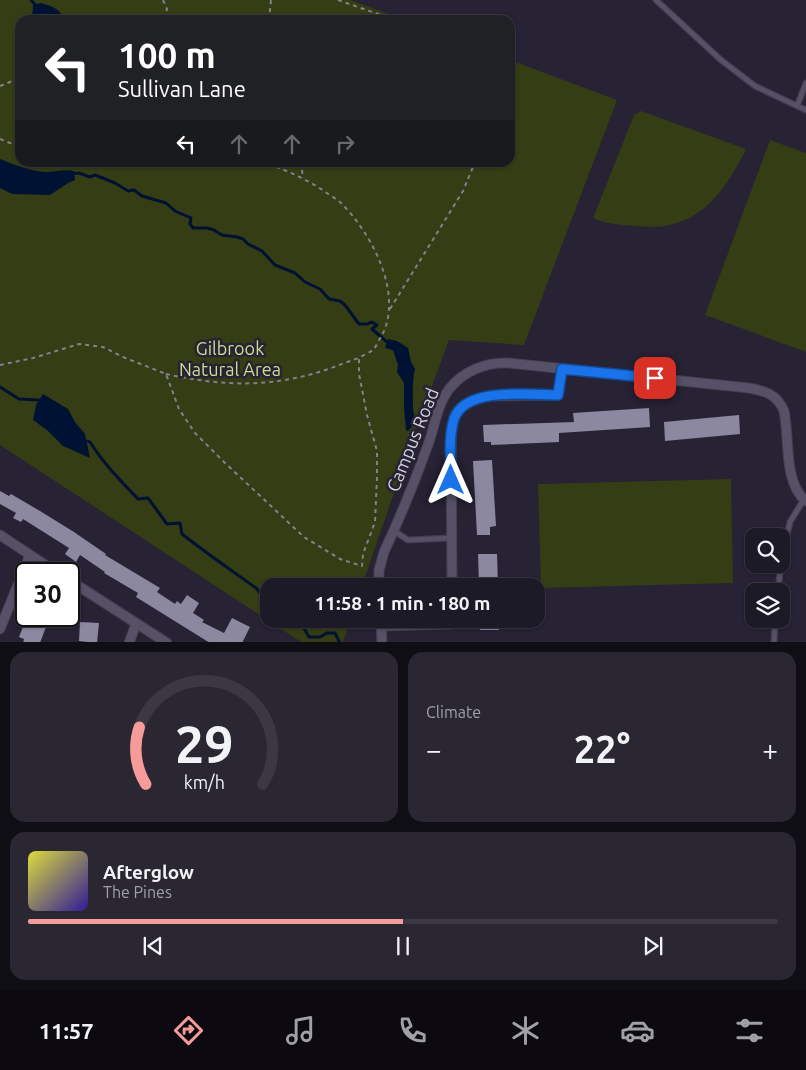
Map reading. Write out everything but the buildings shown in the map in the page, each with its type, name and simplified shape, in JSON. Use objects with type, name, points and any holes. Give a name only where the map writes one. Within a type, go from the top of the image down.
[{"type":"street","name":"Campus Road","points":[[380,578],[381,560],[428,446],[441,405],[452,386],[469,372],[496,363],[749,388],[768,392],[778,400],[784,411],[792,483],[805,500]]},
{"type":"street","points":[[452,578],[451,435],[454,418],[458,410],[471,401],[487,396],[558,395],[562,369]]},
{"type":"street","points":[[0,535],[41,562]]},
{"type":"street","points":[[0,629],[30,555]]},
{"type":"street","points":[[80,587],[167,642]]},
{"type":"street","points":[[129,642],[136,624]]},
{"type":"street","points":[[381,628],[382,642]]},
{"type":"lane","points":[[656,0],[737,73],[755,86],[806,110]]},
{"type":"lane","points":[[796,106],[806,83]]},
{"type":"lane","points":[[789,528],[790,522],[805,500]]},
{"type":"lane","points":[[394,531],[408,540],[450,538]]},
{"type":"lane","points":[[774,642],[775,628]]},
{"type":"path","points":[[163,0],[167,9],[165,15]]},
{"type":"path","points":[[270,15],[271,0]]},
{"type":"path","points":[[338,0],[381,15]]},
{"type":"path","points":[[0,86],[15,80]]},
{"type":"path","points":[[0,139],[10,143],[15,142]]},
{"type":"path","points":[[277,167],[302,178],[339,201],[361,225],[388,285],[390,309]]},
{"type":"path","points":[[301,167],[302,178]]},
{"type":"path","points":[[0,365],[33,358],[79,344],[103,347],[166,374],[200,382],[241,385],[278,382],[312,374],[359,358],[373,350],[385,329],[390,309],[463,191],[473,167]]},
{"type":"path","points":[[166,374],[179,409],[195,432],[224,462],[304,537],[340,559],[362,566],[363,554],[375,522],[377,478],[376,452],[359,374],[359,358]]},
{"type":"green space","name":"Gilbrook Natural Area","points":[[0,0],[351,0],[391,15],[15,15],[15,167],[515,167],[515,62],[617,100],[524,345],[449,340],[365,578],[260,578],[260,615],[0,445]]},
{"type":"green space","points":[[641,111],[746,149],[727,183],[710,203],[689,218],[672,225],[646,227],[608,223],[593,218],[634,115]]},
{"type":"green space","points":[[770,140],[806,153],[806,352],[705,315]]},
{"type":"green space","points":[[731,479],[733,583],[545,588],[545,578],[541,578],[538,484]]},
{"type":"green space","name":"Gilbrook Natural Area","points":[[280,628],[348,628],[343,642],[301,642]]},
{"type":"water","points":[[41,3],[49,5],[62,15],[32,15],[33,5]]},
{"type":"water","points":[[0,159],[15,164],[15,167],[50,172],[74,171],[75,180],[50,195],[12,194],[0,188]]},
{"type":"water","points":[[388,339],[397,341],[408,348],[411,362],[415,369],[413,378],[414,422],[408,431],[406,430],[404,408],[404,383],[397,372],[398,365],[393,350],[385,348]]},
{"type":"water","points":[[43,394],[68,409],[75,422],[85,434],[90,458],[63,446],[47,430],[33,420],[36,405]]},
{"type":"waterway","points":[[31,0],[37,7]]},
{"type":"waterway","points":[[71,174],[79,173],[90,177],[95,175],[115,183],[128,191],[134,190],[142,196],[166,203],[175,211],[191,218],[190,224],[193,228],[207,228],[222,235],[243,239],[248,244],[262,251],[275,265],[295,273],[305,282],[320,289],[329,299],[340,301],[359,324],[372,322],[377,325],[372,329],[387,342]]},
{"type":"waterway","points":[[0,387],[19,399],[39,400]]},
{"type":"waterway","points":[[88,441],[112,472],[138,499],[148,498],[167,524],[180,523],[182,534],[256,588],[260,593]]},
{"type":"waterway","points":[[304,628],[309,637],[320,637],[327,633],[335,633],[340,642]]},
{"type":"route","points":[[451,480],[451,435],[454,418],[458,410],[471,401],[495,395],[558,395],[562,369],[655,378]]}]
